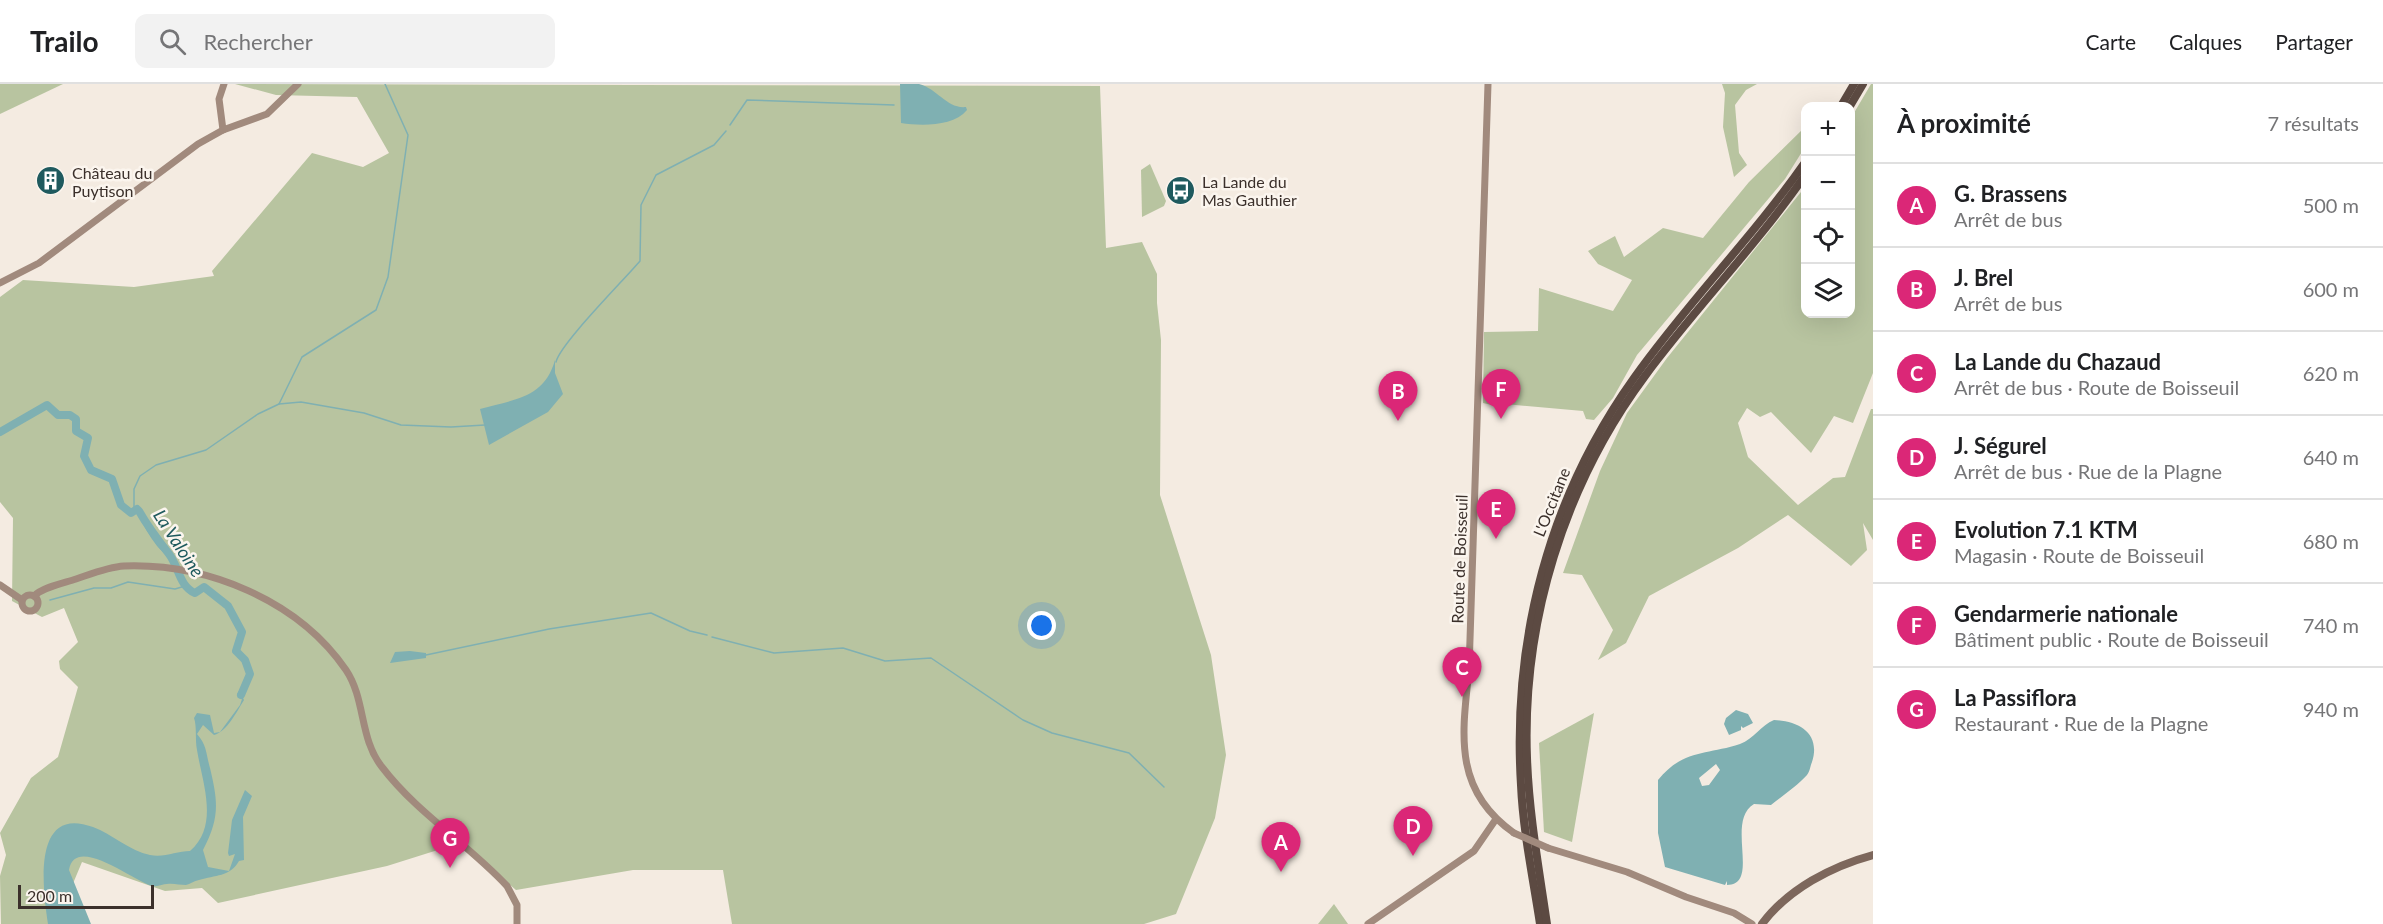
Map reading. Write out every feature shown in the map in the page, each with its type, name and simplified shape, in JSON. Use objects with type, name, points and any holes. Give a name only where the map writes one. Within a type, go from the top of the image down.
[{"type":"highway","points":[[1852,102],[1863,84]]},
{"type":"highway","points":[[1843,102],[1853,85]]},
{"type":"highway","name":"L'Occitane","points":[[1540,924],[1521,788],[1519,722],[1522,672],[1530,620],[1555,528],[1583,463],[1620,398],[1801,167]]},
{"type":"highway","name":"L'Occitane","points":[[1547,924],[1528,783],[1527,705],[1539,613],[1560,537],[1586,473],[1628,400],[1670,343],[1801,180]]},
{"type":"main road","points":[[223,130],[219,99],[224,84]]},
{"type":"main road","points":[[0,283],[39,264],[198,144],[223,130],[267,114],[298,84]]},
{"type":"main road","name":"Route de Boisseuil","points":[[1488,84],[1469,666],[1463,738],[1467,768],[1474,788],[1496,819],[1514,833],[1548,848],[1628,872],[1686,897],[1734,913],[1752,924]]},
{"type":"main road","points":[[0,585],[30,598],[46,590],[122,566],[177,568],[223,579],[297,620],[328,649],[346,671],[357,693],[365,739],[380,765],[404,793],[507,886],[517,905],[517,924]]},
{"type":"main road","points":[[1368,924],[1474,851],[1496,819]]},
{"type":"main road","points":[[1762,924],[1784,901],[1809,882],[1837,867],[1873,855]]},
{"type":"green space","points":[[0,84],[63,84],[0,114]]},
{"type":"green space","points":[[235,84],[1100,86],[1106,248],[1142,242],[1157,274],[1161,340],[1160,495],[1211,655],[1226,755],[1215,818],[1176,914],[1144,924],[732,924],[723,870],[633,870],[516,890],[460,843],[387,866],[218,903],[202,888],[165,891],[82,862],[56,924],[1,924],[0,876],[6,855],[0,833],[31,778],[58,757],[78,687],[60,669],[59,661],[78,642],[64,608],[42,617],[12,601],[13,518],[0,502],[0,297],[23,280],[134,287],[214,276],[212,271],[312,153],[363,167],[389,153],[357,97],[276,95]]},
{"type":"green space","points":[[1722,84],[1757,84],[1746,90],[1735,105],[1739,153],[1747,165],[1734,177],[1723,127],[1725,93]]},
{"type":"green space","points":[[1873,84],[1873,373],[1853,423],[1834,416],[1811,453],[1771,412],[1760,417],[1747,408],[1738,423],[1748,457],[1798,505],[1833,478],[1845,477],[1871,409],[1873,409],[1873,540],[1863,523],[1867,550],[1851,566],[1788,515],[1738,548],[1649,596],[1626,643],[1598,660],[1613,630],[1582,575],[1563,573],[1600,471],[1627,413],[1667,358],[1801,192],[1801,318],[1855,318],[1855,111]]},
{"type":"green space","points":[[1801,131],[1801,153],[1785,179],[1637,355],[1613,398],[1594,420],[1586,419],[1583,411],[1505,404],[1496,406],[1483,403],[1484,332],[1538,331],[1539,288],[1613,311],[1632,280],[1598,264],[1588,251],[1615,236],[1624,257],[1663,228],[1703,238],[1749,182]]},
{"type":"green space","points":[[1150,164],[1166,201],[1164,206],[1142,217],[1141,170]]},
{"type":"green space","points":[[1594,713],[1572,842],[1544,832],[1539,743]]},
{"type":"green space","points":[[1334,904],[1348,924],[1318,924]]},
{"type":"water","points":[[900,84],[919,84],[953,105],[966,107],[967,110],[953,120],[936,124],[901,123]]},
{"type":"water","points":[[555,360],[555,373],[563,394],[548,412],[489,445],[480,409],[516,399],[535,390],[550,373]]},
{"type":"water","points":[[47,405],[58,415],[70,415],[76,419],[76,421],[74,418],[60,418],[46,408],[0,436],[0,432]]},
{"type":"water","points":[[76,421],[76,431],[88,438],[87,463],[89,469],[108,475],[113,480],[126,510],[131,513],[137,509],[139,511],[176,564],[172,564],[154,542],[138,513],[130,515],[120,508],[110,479],[96,475],[87,469],[85,464],[86,440],[73,431]]},
{"type":"water","points":[[178,577],[192,592],[204,587],[217,595],[227,606],[242,632],[236,651],[247,665],[234,651],[240,632],[228,609],[205,589],[195,596],[189,594]]},
{"type":"water","points":[[395,652],[426,653],[426,658],[390,663]]},
{"type":"water","points":[[248,669],[250,674],[240,693],[244,700],[227,726],[219,733],[214,735],[203,725],[197,734],[206,750],[216,800],[215,819],[203,850],[208,867],[229,871],[235,854],[229,856],[228,853],[232,820],[245,790],[252,796],[243,817],[244,860],[239,861],[231,870],[222,875],[197,880],[186,885],[155,886],[107,863],[82,856],[74,860],[69,870],[91,924],[48,924],[44,891],[45,854],[50,839],[59,828],[73,823],[93,827],[135,850],[155,856],[190,851],[199,841],[207,816],[207,803],[197,750],[194,718],[197,713],[210,715],[214,733],[220,732],[240,705],[242,699],[237,694],[247,678]]},
{"type":"water","points":[[1736,710],[1748,714],[1753,723],[1743,728],[1741,726],[1741,730],[1729,735],[1724,724],[1726,718]]},
{"type":"water","points":[[1774,720],[1792,723],[1806,731],[1814,744],[1812,762],[1807,775],[1771,805],[1754,804],[1746,812],[1742,824],[1743,864],[1737,882],[1727,885],[1727,881],[1725,885],[1665,867],[1658,833],[1658,780],[1667,770],[1686,758],[1740,744]],"holes":[[[1716,764],[1720,770],[1709,785],[1702,786],[1699,778]]]},
{"type":"waterway","points":[[134,511],[134,489],[140,476],[156,465],[206,450],[258,414],[279,404],[302,357],[376,310],[388,277],[408,135],[385,84]]},
{"type":"waterway","points":[[730,125],[747,100],[894,105]]},
{"type":"waterway","points":[[556,362],[580,327],[640,261],[641,205],[656,175],[714,145],[726,131]]},
{"type":"waterway","points":[[279,404],[301,402],[364,413],[401,425],[451,427],[485,425]]},
{"type":"waterway","name":"La Valoine","points":[[0,432],[47,405],[58,415],[70,415],[76,419],[76,431],[88,438],[84,456],[91,470],[112,479],[121,505],[131,513],[137,509],[139,511],[190,590],[195,593],[204,587],[228,606],[242,632],[236,651],[245,660],[250,674],[241,695]]},
{"type":"waterway","points":[[50,600],[94,588],[111,588],[128,582],[175,589],[185,586]]},
{"type":"waterway","points":[[426,655],[549,629],[651,613],[690,631],[707,635]]},
{"type":"waterway","points":[[712,637],[774,653],[843,648],[885,661],[931,658],[1023,720],[1052,733],[1129,753],[1164,787]]},
{"type":"place","name":"Château du Puytison","points":[[51,181]]},
{"type":"place","name":"La Lande du Mas Gauthier","points":[[1181,190]]},
{"type":"place","name":"Gendarmerie nationale","points":[[1501,419]]},
{"type":"place","name":"J. Brel","points":[[1398,421]]},
{"type":"place","name":"Evolution 7.1 KTM","points":[[1496,539]]},
{"type":"place","name":"La Lande du Chazaud","points":[[1462,697]]},
{"type":"place","name":"J. Ségurel","points":[[1413,856]]},
{"type":"place","name":"La Passiflora","points":[[450,868]]},
{"type":"place","name":"G. Brassens","points":[[1281,872]]}]
